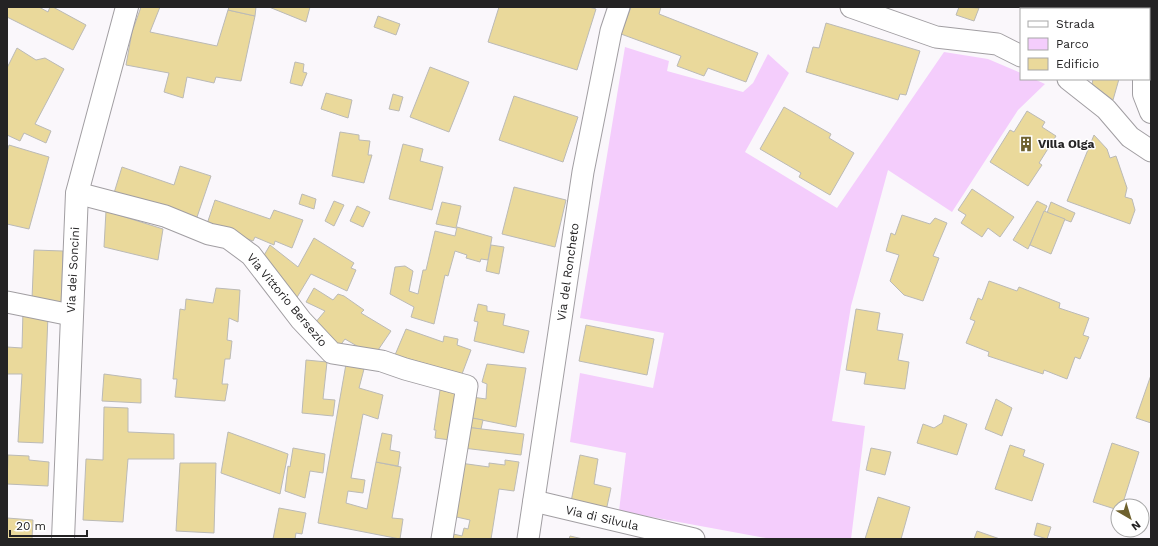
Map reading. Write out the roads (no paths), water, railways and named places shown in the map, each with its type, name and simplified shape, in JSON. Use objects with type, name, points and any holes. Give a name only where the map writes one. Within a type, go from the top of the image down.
[{"type":"street","name":"Via dei Soncini","points":[[63,539],[77,193],[127,7]]},
{"type":"street","name":"Via del Roncheto","points":[[528,539],[583,172],[611,31],[619,7]]},
{"type":"street","points":[[851,7],[936,37],[997,44],[1020,56]]},
{"type":"street","points":[[1069,80],[1106,109],[1130,137],[1151,151]]},
{"type":"street","points":[[1144,80],[1144,94],[1151,112]]},
{"type":"street","name":"Via Vittorio Bersezio","points":[[77,193],[165,216],[208,234],[228,238],[251,255],[302,320],[332,353],[382,361],[466,386],[442,539]]},
{"type":"street","points":[[7,302],[71,315]]},
{"type":"street","name":"Via di Silvula","points":[[534,501],[694,539]]},
{"type":"place","name":"Villa Olga","points":[[1026,144]]}]
